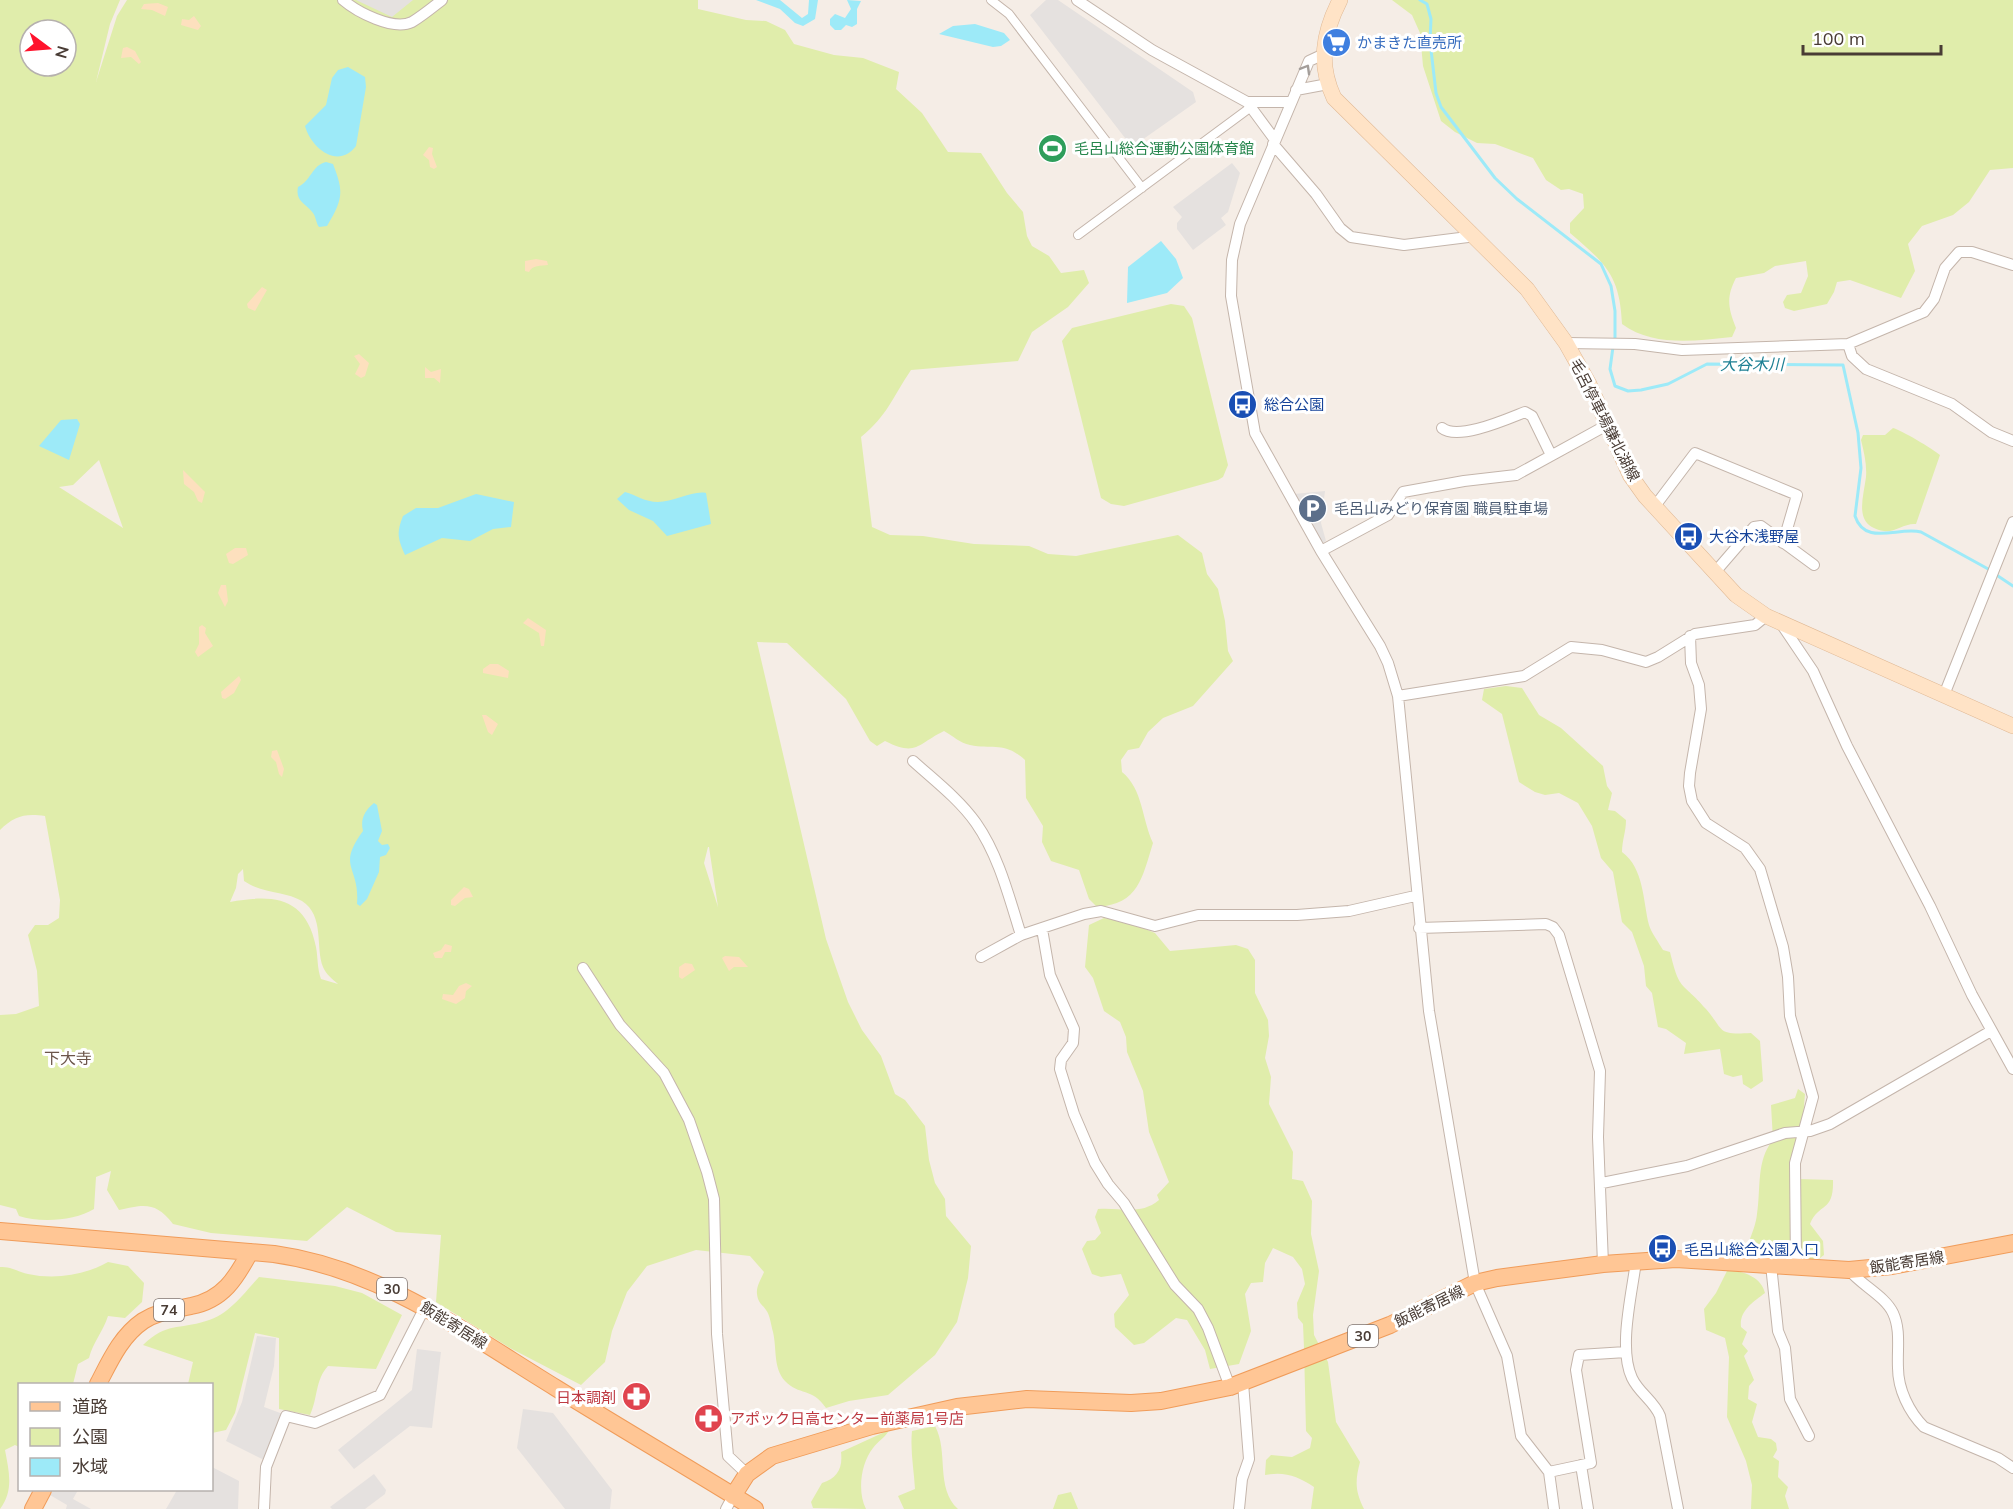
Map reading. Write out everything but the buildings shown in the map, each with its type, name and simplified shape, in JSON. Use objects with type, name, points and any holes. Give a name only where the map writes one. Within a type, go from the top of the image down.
[{"type":"main road","name":"毛呂停車場鎌北湖線","points":[[1340,0],[1327,27],[1324,54],[1328,84],[1335,98],[1527,289],[1566,343],[1589,384],[1630,475],[1736,595],[1782,625],[2013,726]]},
{"type":"main road","name":"飯能寄居線","points":[[0,1231],[250,1252],[294,1257],[340,1269],[392,1289],[425,1307],[730,1502],[755,1509]]},
{"type":"main road","name":"飯能寄居線","points":[[730,1502],[747,1474],[772,1455],[872,1426],[957,1407],[1027,1399],[1151,1402],[1178,1399],[1236,1385],[1390,1325],[1475,1283],[1603,1264],[1692,1259],[1849,1270],[1892,1266],[2013,1243]]},
{"type":"main road","name":"74","points":[[99,1383],[122,1341],[136,1326],[162,1312],[192,1306],[218,1296],[234,1281],[250,1252]]},
{"type":"main road","points":[[33,1509],[42,1491]]},
{"type":"street","points":[[343,0],[382,21],[400,25],[411,22],[442,0]]},
{"type":"street","points":[[992,0],[1009,14],[1142,188]]},
{"type":"street","points":[[1077,0],[1152,50],[1249,105],[1274,142],[1340,228],[1351,237],[1404,245],[1476,236]]},
{"type":"street","points":[[1324,54],[1309,61],[1235,241],[1231,296],[1255,433],[1321,551],[1380,646],[1398,696],[1415,896],[1429,1011],[1475,1283],[1507,1356],[1521,1436],[1532,1454],[1549,1472],[1554,1509]]},
{"type":"street","points":[[1296,90],[1328,84]]},
{"type":"street","points":[[1078,235],[1249,105],[1291,102]]},
{"type":"street","points":[[1566,343],[1620,344],[1682,350],[1848,344],[1887,330],[1930,308],[1945,268],[1959,252],[1972,252],[2013,265]]},
{"type":"street","points":[[1848,344],[1852,356],[1866,369],[1952,404],[1984,428],[2013,441]]},
{"type":"street","points":[[1442,428],[1452,432],[1484,427],[1525,412],[1532,416],[1551,455]]},
{"type":"street","points":[[1321,551],[1388,515],[1404,492],[1464,481],[1506,478],[1606,425]]},
{"type":"street","points":[[1655,506],[1695,453],[1797,495],[1783,543]]},
{"type":"street","points":[[1944,695],[2013,522]]},
{"type":"street","points":[[1716,571],[1754,527],[1761,526],[1814,565]]},
{"type":"street","points":[[1398,696],[1524,676],[1571,647],[1602,650],[1646,662],[1658,657],[1690,636],[1755,625],[1766,616]]},
{"type":"street","points":[[1782,625],[1813,671],[1847,746],[1930,906],[1991,1031],[2013,1068]]},
{"type":"street","points":[[1690,636],[1691,663],[1698,685],[1701,709],[1690,773],[1690,794],[1706,824],[1745,848],[1760,870],[1772,905],[1788,977],[1790,1016],[1813,1097],[1795,1171],[1796,1268]]},
{"type":"street","points":[[913,762],[961,805],[976,823],[997,861],[1021,935]]},
{"type":"street","points":[[981,957],[1021,935],[1084,914],[1101,911],[1155,926],[1198,915],[1297,915],[1349,911],[1415,896]]},
{"type":"street","points":[[1419,928],[1528,924],[1553,927],[1563,945],[1600,1071],[1598,1137],[1602,1183],[1603,1264]]},
{"type":"street","points":[[1042,929],[1050,975],[1074,1029],[1072,1043],[1061,1060],[1060,1069],[1074,1114],[1095,1162],[1108,1184],[1142,1231],[1175,1285],[1198,1308],[1236,1385],[1249,1459],[1246,1509]]},
{"type":"street","points":[[583,968],[620,1025],[664,1073],[697,1140],[714,1199],[717,1334],[728,1456],[747,1474]]},
{"type":"street","points":[[1602,1183],[1687,1166],[1785,1133],[1805,1132],[1830,1124],[1991,1031]]},
{"type":"street","points":[[1636,1261],[1626,1352],[1634,1382],[1656,1406],[1660,1416],[1678,1509]]},
{"type":"street","points":[[1771,1265],[1778,1331],[1785,1348],[1790,1400],[1809,1436]]},
{"type":"street","points":[[1849,1270],[1893,1311],[1899,1339],[1898,1370],[1903,1391],[1916,1419],[1924,1426],[1998,1458],[2013,1468]]},
{"type":"street","points":[[264,1509],[266,1467],[286,1416],[315,1423],[380,1395],[425,1307]]},
{"type":"street","points":[[1549,1472],[1592,1463],[1576,1370],[1579,1355],[1626,1352]]},
{"type":"street","points":[[1239,1509],[1242,1479],[1249,1459]]},
{"type":"street","points":[[1581,1465],[1588,1509]]},
{"type":"green space","points":[[0,0],[120,0],[110,24],[96,82],[117,16],[127,0],[698,0],[698,9],[746,20],[766,21],[785,30],[794,44],[834,55],[863,58],[899,72],[896,89],[922,113],[948,152],[981,153],[1007,193],[1023,212],[1027,236],[1032,246],[1049,256],[1061,273],[1084,270],[1089,283],[1068,307],[1032,332],[1018,361],[911,370],[884,414],[861,437],[872,527],[890,535],[923,536],[974,544],[1029,546],[1048,554],[1076,556],[1178,535],[1202,553],[1207,574],[1218,589],[1225,621],[1228,651],[1233,661],[1193,706],[1163,718],[1148,732],[1139,748],[1128,750],[1121,760],[1122,772],[1129,779],[1138,796],[1153,843],[1142,878],[1130,895],[1111,905],[1097,907],[1089,899],[1079,870],[1051,861],[1042,842],[1043,826],[1026,798],[1025,760],[1018,754],[1005,748],[966,744],[944,731],[916,747],[904,748],[885,741],[877,746],[870,741],[846,699],[787,643],[757,642],[826,939],[848,1002],[862,1030],[881,1056],[895,1094],[905,1100],[925,1126],[929,1160],[935,1183],[945,1199],[946,1216],[971,1246],[968,1278],[957,1322],[935,1355],[888,1395],[849,1401],[826,1408],[816,1397],[790,1386],[781,1376],[769,1317],[757,1294],[764,1272],[750,1256],[696,1250],[647,1266],[627,1292],[612,1331],[605,1362],[581,1385],[510,1348],[436,1302],[441,1235],[396,1232],[347,1207],[307,1241],[211,1233],[173,1224],[161,1212],[149,1206],[119,1210],[107,1190],[111,1171],[96,1177],[94,1209],[77,1216],[57,1220],[37,1220],[19,1216],[16,1209],[0,1205],[0,1015],[16,1014],[39,1006],[37,971],[28,935],[35,925],[48,925],[59,918],[60,900],[45,816],[32,815],[10,821],[0,830]],"holes":[[[99,460],[123,528],[59,487],[73,485]],[[709,847],[718,907],[704,863]],[[243,869],[244,881],[259,888],[289,895],[309,907],[317,923],[323,967],[338,984],[321,979],[311,930],[305,918],[296,909],[274,900],[230,902],[236,888],[238,874]]]},
{"type":"green space","points":[[1392,0],[2013,0],[2013,168],[1990,170],[1969,202],[1953,215],[1922,226],[1908,244],[1915,271],[1901,298],[1850,280],[1837,282],[1827,304],[1794,311],[1785,308],[1783,302],[1787,295],[1801,293],[1808,276],[1806,261],[1775,266],[1764,273],[1736,278],[1729,297],[1736,328],[1732,337],[1675,341],[1647,336],[1622,324],[1618,293],[1608,271],[1593,253],[1570,233],[1570,223],[1584,208],[1583,194],[1569,189],[1561,190],[1546,180],[1533,158],[1495,144],[1477,143],[1455,132],[1441,121],[1423,66],[1420,33],[1412,15]]},
{"type":"green space","points":[[1171,304],[1184,306],[1192,318],[1228,465],[1223,477],[1218,480],[1124,506],[1111,504],[1101,498],[1062,341],[1072,328]]},
{"type":"green space","points":[[1893,428],[1940,455],[1916,524],[1884,531],[1868,524],[1862,511],[1866,468],[1861,440],[1863,435],[1885,435]]},
{"type":"green space","points":[[1506,686],[1522,688],[1539,715],[1561,728],[1603,766],[1607,786],[1612,793],[1608,810],[1615,811],[1626,820],[1622,852],[1635,867],[1642,886],[1650,928],[1663,950],[1670,952],[1679,980],[1722,1030],[1732,1033],[1751,1033],[1760,1041],[1763,1081],[1751,1089],[1743,1084],[1742,1075],[1733,1077],[1724,1074],[1720,1049],[1684,1054],[1686,1043],[1666,1029],[1658,1027],[1652,993],[1646,986],[1644,966],[1632,932],[1622,922],[1613,872],[1601,858],[1592,826],[1578,803],[1559,793],[1545,795],[1535,792],[1519,782],[1502,714],[1482,700],[1484,689]]},
{"type":"green space","points":[[1104,918],[1128,922],[1155,933],[1170,951],[1236,945],[1248,949],[1255,960],[1255,993],[1268,1020],[1269,1036],[1265,1058],[1271,1077],[1269,1104],[1293,1152],[1292,1179],[1303,1181],[1312,1201],[1311,1234],[1319,1271],[1313,1315],[1314,1335],[1328,1362],[1336,1422],[1360,1462],[1357,1486],[1364,1509],[1311,1509],[1314,1487],[1291,1475],[1265,1475],[1266,1460],[1271,1455],[1292,1457],[1310,1448],[1312,1438],[1306,1431],[1303,1324],[1298,1318],[1297,1303],[1305,1284],[1302,1269],[1293,1257],[1273,1248],[1265,1263],[1263,1282],[1251,1283],[1245,1294],[1251,1331],[1239,1364],[1210,1369],[1205,1350],[1187,1320],[1176,1318],[1144,1343],[1134,1345],[1115,1327],[1114,1314],[1129,1295],[1121,1274],[1101,1277],[1092,1274],[1082,1249],[1087,1241],[1095,1240],[1101,1233],[1095,1217],[1098,1209],[1145,1208],[1159,1200],[1157,1195],[1169,1182],[1149,1132],[1143,1091],[1127,1052],[1126,1037],[1120,1022],[1104,1011],[1093,978],[1085,967],[1089,925]]},
{"type":"green space","points":[[1798,1089],[1805,1094],[1798,1179],[1833,1180],[1829,1203],[1818,1212],[1810,1224],[1823,1241],[1824,1255],[1816,1261],[1753,1257],[1753,1247],[1749,1242],[1756,1218],[1760,1175],[1764,1156],[1773,1140],[1771,1105],[1795,1098]]},
{"type":"green space","points":[[108,1262],[128,1266],[144,1283],[142,1302],[125,1318],[108,1316],[89,1358],[78,1364],[73,1383],[18,1383],[18,1446],[15,1445],[5,1450],[9,1488],[0,1509],[0,1267],[8,1267],[38,1276],[59,1276],[80,1273]]},
{"type":"green space","points":[[1728,1269],[1745,1273],[1760,1282],[1765,1293],[1748,1307],[1741,1321],[1741,1327],[1747,1332],[1742,1344],[1748,1351],[1744,1356],[1754,1380],[1749,1386],[1748,1399],[1757,1404],[1752,1422],[1758,1437],[1771,1439],[1776,1443],[1777,1450],[1773,1457],[1779,1461],[1778,1477],[1788,1487],[1785,1496],[1789,1509],[1751,1509],[1752,1485],[1746,1461],[1727,1417],[1729,1357],[1725,1338],[1706,1330],[1704,1309],[1716,1293]]},
{"type":"green space","points":[[259,1277],[335,1286],[362,1293],[402,1315],[376,1369],[328,1366],[321,1377],[310,1415],[279,1409],[279,1338],[255,1333],[235,1413],[226,1430],[213,1433],[213,1383],[188,1383],[193,1362],[143,1345],[166,1330],[214,1318],[236,1303]]},
{"type":"green space","points":[[935,1426],[939,1436],[947,1491],[958,1509],[904,1509],[898,1496],[915,1489],[912,1431]]},
{"type":"green space","points":[[889,1430],[869,1454],[863,1469],[861,1486],[866,1509],[813,1508],[811,1502],[822,1483],[832,1478],[840,1468],[841,1452]]},
{"type":"green space","points":[[1071,1492],[1078,1509],[1053,1509],[1058,1495]]},
{"type":"sand","points":[[158,3],[168,7],[165,16],[152,10],[141,9],[144,4]]},
{"type":"sand","points":[[194,16],[201,26],[198,30],[181,25],[182,19],[189,20]]},
{"type":"sand","points":[[127,47],[135,51],[141,62],[139,64],[131,57],[121,58],[123,48]]},
{"type":"sand","points":[[429,147],[433,148],[432,154],[437,167],[434,169],[430,167],[429,160],[423,155]]},
{"type":"sand","points":[[536,259],[547,261],[548,265],[534,267],[529,272],[525,271],[525,261]]},
{"type":"sand","points":[[262,287],[267,290],[255,311],[248,308],[247,304]]},
{"type":"sand","points":[[359,354],[369,363],[365,376],[361,378],[355,374],[360,364],[354,356]]},
{"type":"sand","points":[[425,367],[431,372],[441,369],[440,383],[434,378],[425,378]]},
{"type":"sand","points":[[183,470],[205,492],[202,503],[184,484]]},
{"type":"sand","points":[[235,548],[246,548],[248,555],[233,564],[229,563],[226,554]]},
{"type":"sand","points":[[221,585],[226,585],[228,601],[225,607],[218,593]]},
{"type":"sand","points":[[528,618],[546,630],[544,646],[541,646],[539,633],[523,623]]},
{"type":"sand","points":[[202,625],[206,628],[205,633],[213,646],[198,657],[195,652],[199,644],[199,627]]},
{"type":"sand","points":[[490,664],[498,664],[509,671],[508,678],[483,673],[483,669]]},
{"type":"sand","points":[[239,676],[241,680],[234,693],[225,699],[222,698],[221,692]]},
{"type":"sand","points":[[482,715],[486,715],[498,724],[492,735],[488,732]]},
{"type":"sand","points":[[277,750],[284,769],[282,777],[276,762],[271,757],[272,751]]},
{"type":"sand","points":[[464,887],[469,889],[473,897],[465,898],[455,906],[451,905],[451,900]]},
{"type":"sand","points":[[445,944],[452,946],[451,952],[445,952],[442,958],[435,958],[433,953],[441,950]]},
{"type":"sand","points":[[725,956],[739,957],[748,967],[734,967],[729,971],[722,958]]},
{"type":"sand","points":[[685,963],[692,964],[695,970],[682,979],[679,977],[679,967]]},
{"type":"sand","points":[[466,983],[472,986],[466,991],[465,998],[456,1004],[442,999],[443,994],[453,995],[459,986]]},
{"type":"shaded area","points":[[356,0],[413,0],[392,17]]},
{"type":"shaded area","points":[[1046,0],[1058,0],[1193,92],[1196,102],[1132,147],[1030,15]]},
{"type":"shaded area","points":[[1232,163],[1240,173],[1228,212],[1221,218],[1226,225],[1193,250],[1177,229],[1177,223],[1182,217],[1173,207]]},
{"type":"shaded area","name":"毛呂山みどり保育園 職員駐車場","points":[[1325,491],[1321,523],[1326,541],[1323,543],[1294,494]]},
{"type":"shaded area","points":[[257,1336],[276,1338],[274,1366],[264,1407],[283,1414],[264,1460],[226,1441],[242,1402]]},
{"type":"shaded area","points":[[417,1349],[441,1352],[432,1428],[410,1426],[354,1469],[338,1450],[412,1390]]},
{"type":"shaded area","points":[[523,1409],[553,1413],[612,1490],[610,1509],[565,1509],[517,1448]]},
{"type":"shaded area","points":[[213,1468],[239,1481],[238,1509],[166,1509],[176,1491],[213,1491]]},
{"type":"shaded area","points":[[374,1474],[386,1490],[385,1494],[365,1509],[332,1509],[330,1507]]},
{"type":"shaded area","points":[[52,1491],[77,1491],[73,1499],[91,1509],[66,1509],[67,1505],[50,1495]]},
{"type":"water","points":[[756,0],[780,0],[802,18],[808,14],[809,0],[818,0],[815,19],[803,26],[795,23],[780,9]]},
{"type":"water","points":[[847,0],[861,1],[857,9],[857,24],[852,27],[846,25],[841,30],[835,30],[830,25],[830,19],[835,14],[845,18],[851,9]]},
{"type":"water","points":[[975,24],[1004,33],[1010,40],[1001,46],[993,47],[939,34],[953,26]]},
{"type":"water","points":[[348,67],[365,77],[366,87],[356,146],[349,153],[334,156],[326,153],[313,142],[305,126],[326,105],[332,78],[338,70]]},
{"type":"water","points":[[326,162],[333,164],[339,182],[340,195],[327,226],[319,227],[313,213],[300,199],[297,192],[298,187],[318,166]]},
{"type":"water","points":[[1161,241],[1176,259],[1183,278],[1167,293],[1127,303],[1128,267]]},
{"type":"water","points":[[77,419],[80,424],[69,460],[39,446],[61,420]]},
{"type":"water","points":[[625,492],[653,502],[706,493],[711,524],[667,536],[653,521],[629,510],[617,499]]},
{"type":"water","points":[[476,494],[514,502],[511,527],[493,529],[470,541],[442,538],[405,555],[399,536],[403,516],[416,508],[438,508]]},
{"type":"water","points":[[374,803],[377,805],[382,831],[378,841],[382,845],[388,844],[390,848],[386,855],[380,857],[379,872],[367,899],[360,906],[357,904],[357,891],[350,860],[355,843],[363,831],[364,815]]},
{"type":"waterway","name":"大谷木川","points":[[1420,0],[1427,4],[1431,19],[1430,41],[1436,93],[1441,107],[1495,178],[1517,199],[1601,264],[1611,286],[1615,311],[1615,341]]},
{"type":"waterway","name":"大谷木川","points":[[1613,347],[1610,369],[1615,386],[1628,391],[1668,384],[1707,364],[1843,365],[1858,433],[1861,468],[1855,516],[1860,525],[1866,531],[1874,533],[1921,532],[1990,570]]},
{"type":"waterway","name":"大谷木川","points":[[1995,574],[2013,586]]},
{"type":"place","name":"かまきた直売所","points":[[1336,42]]},
{"type":"place","name":"毛呂山総合運動公園体育館","points":[[1053,148]]},
{"type":"place","name":"総合公園","points":[[1243,404]]},
{"type":"place","name":"毛呂山みどり保育園 職員駐車場","points":[[1313,508]]},
{"type":"place","name":"大谷木浅野屋","points":[[1688,536]]},
{"type":"place","name":"毛呂山総合公園入口","points":[[1663,1249]]},
{"type":"place","name":"日本調剤","points":[[637,1397]]},
{"type":"place","name":"アポック日高センター前薬局1号店","points":[[709,1418]]},
{"type":"district","name":"下大寺","points":[[68,1058]]}]
